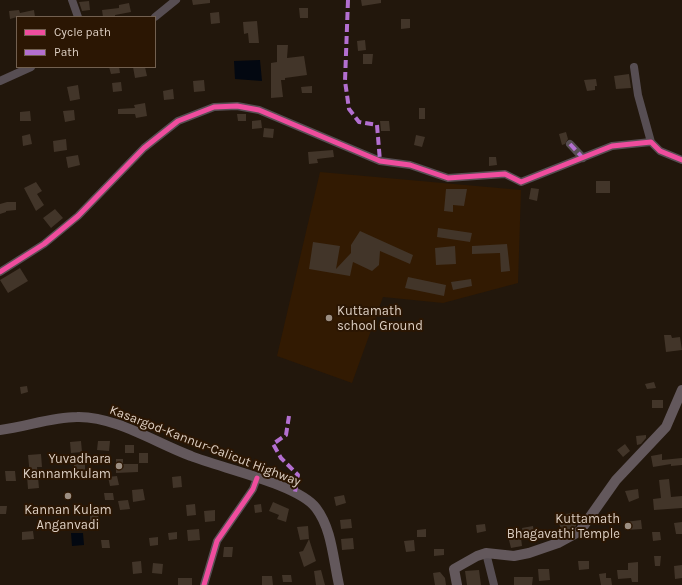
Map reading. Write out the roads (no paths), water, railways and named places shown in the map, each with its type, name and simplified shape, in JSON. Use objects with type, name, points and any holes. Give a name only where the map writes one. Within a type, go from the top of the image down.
[{"type":"main road","points":[[457,585],[454,569],[476,556],[486,553],[514,556],[529,553],[558,543],[580,531],[616,480],[666,427],[682,390]]},
{"type":"main road","name":"Kasargod-Kannur-Calicut Highway","points":[[0,430],[47,420],[78,416],[106,420],[192,457],[295,492],[315,506],[327,526],[339,585]]},
{"type":"street","points":[[72,0],[78,16]]},
{"type":"street","points":[[156,16],[176,0]]},
{"type":"street","points":[[634,66],[638,95],[651,142],[660,151],[682,160]]},
{"type":"street","points":[[0,82],[29,68]]},
{"type":"street","points":[[0,272],[44,244],[78,216],[144,148],[178,121],[214,107],[237,106],[259,110],[380,161],[410,165],[448,178],[505,174],[521,182],[612,146],[651,142]]},
{"type":"street","points":[[570,144],[583,158]]},
{"type":"street","points":[[204,585],[217,542],[253,489],[257,478]]},
{"type":"street","points":[[486,553],[494,585]]},
{"type":"place","name":"Kuttamath school Ground","points":[[329,318]]},
{"type":"place","name":"Yuvadhara Kannamkulam","points":[[119,466]]},
{"type":"place","name":"Kannan Kulam Anganvadi","points":[[68,496]]},
{"type":"place","name":"Kuttamath Bhagavathi Temple","points":[[628,526]]}]
